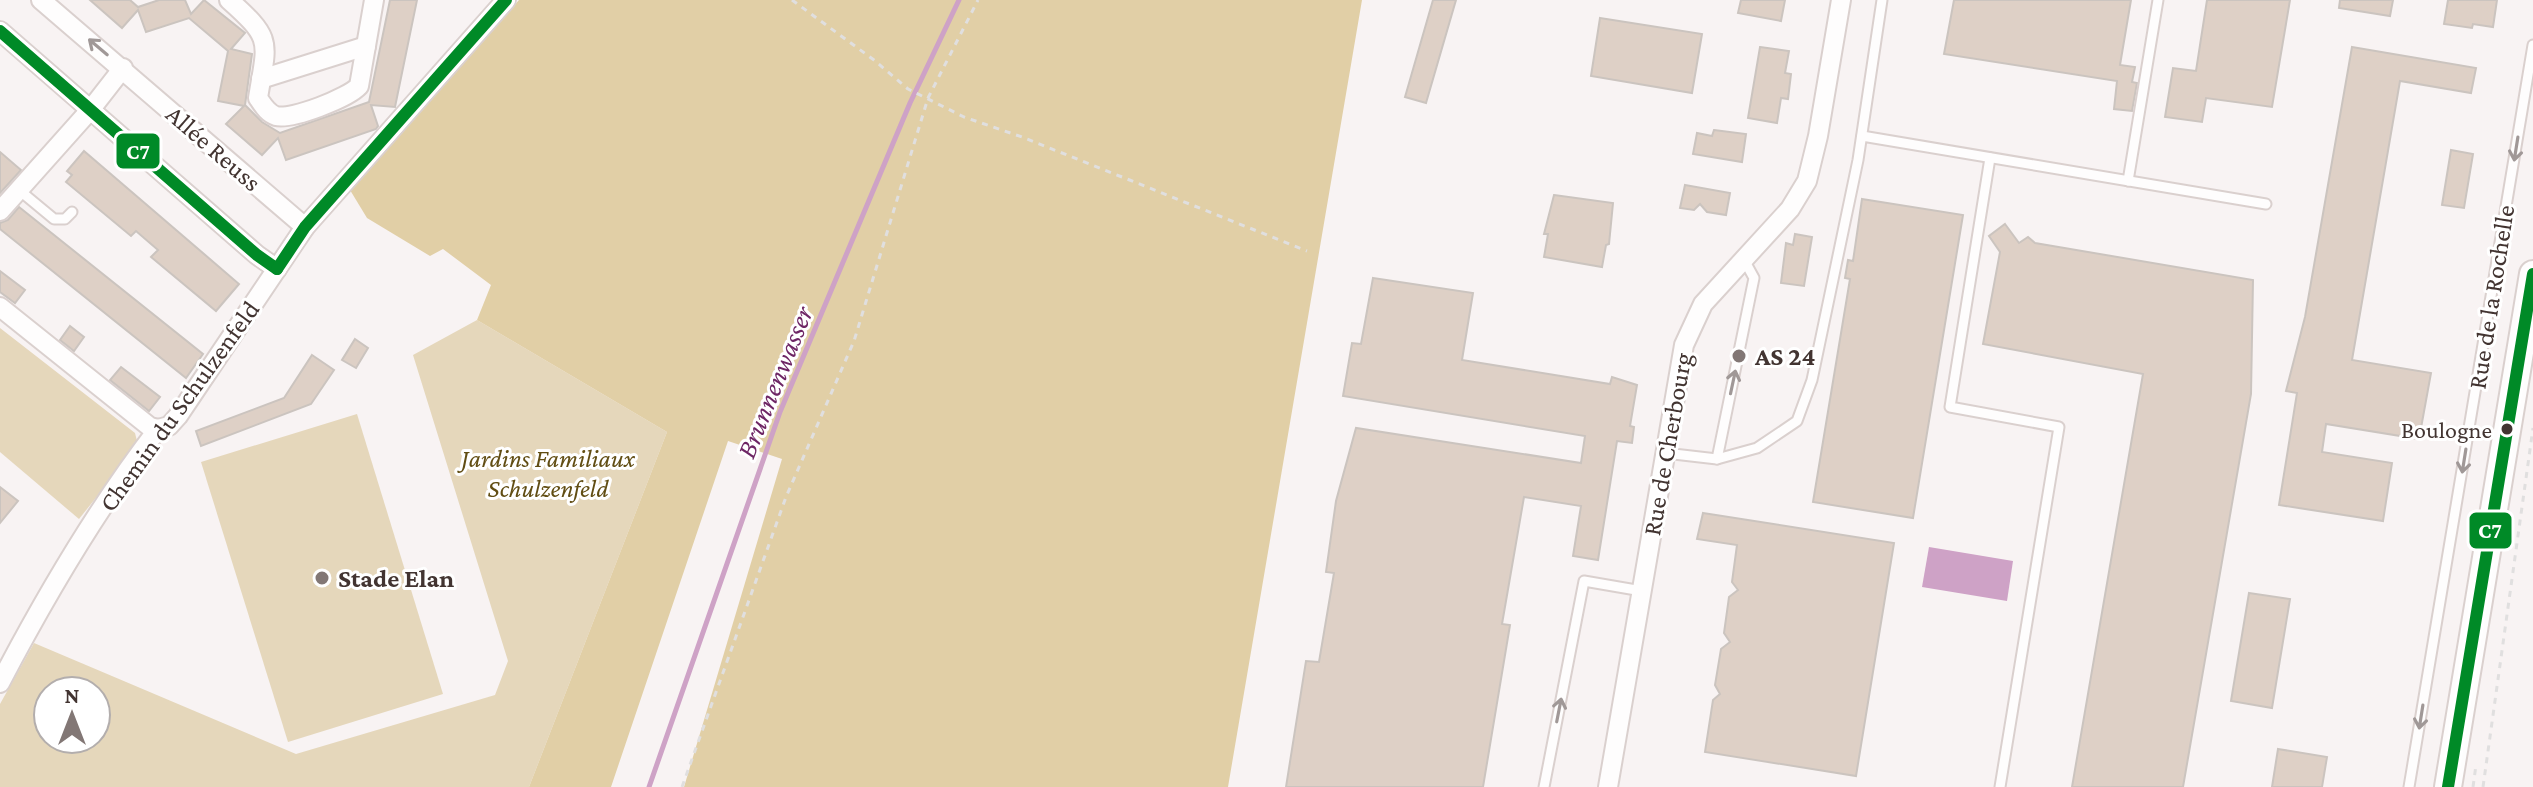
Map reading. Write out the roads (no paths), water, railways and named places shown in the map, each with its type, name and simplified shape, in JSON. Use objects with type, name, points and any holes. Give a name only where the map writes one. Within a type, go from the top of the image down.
[{"type":"main road","name":"Rue de la Rochelle","points":[[2448,787],[2533,274]]},
{"type":"street","name":"Allée Reuss","points":[[41,0],[305,227]]},
{"type":"street","points":[[229,0],[255,23],[264,36],[266,52],[258,98],[267,111],[276,116],[291,116],[352,94],[359,86],[374,0]]},
{"type":"street","name":"Chemin du Schulzenfeld","points":[[0,683],[51,590],[111,495],[158,429],[169,426],[178,416],[305,227],[506,0]]},
{"type":"street","name":"Rue de Cherbourg","points":[[1608,787],[1684,345],[1703,304],[1790,209],[1807,181],[1818,136],[1841,0]]},
{"type":"street","name":"Allée Reuss","points":[[0,31],[257,255],[277,269]]},
{"type":"street","points":[[261,79],[366,46]]},
{"type":"street","points":[[0,211],[91,109],[123,68]]},
{"type":"street","points":[[0,307],[150,427],[158,429]]},
{"type":"street","points":[[2518,363],[2533,333]]},
{"type":"lane","points":[[1665,453],[1717,459],[1757,448],[1797,421],[1812,380],[1862,136],[1882,0]]},
{"type":"lane","points":[[2128,181],[2158,0]]},
{"type":"lane","name":"Rue de la Rochelle","points":[[2409,787],[2533,45]]},
{"type":"lane","points":[[1862,136],[2266,204]]},
{"type":"lane","points":[[1990,158],[1950,407],[2059,427],[2000,787]]},
{"type":"lane","points":[[19,190],[54,219],[65,219],[72,212]]},
{"type":"lane","points":[[1717,459],[1754,278],[1743,258]]},
{"type":"lane","points":[[1544,787],[1584,581],[1642,591]]},
{"type":"waterway","name":"Brunnenwasser","points":[[649,787],[780,412],[910,103],[959,0]]},
{"type":"place","name":"AS 24","points":[[1739,356]]},
{"type":"place","name":"Boulogne","points":[[2507,429]]},
{"type":"place","name":"Stade Elan","points":[[322,578]]},
{"type":"park label","name":"Jardins Familiaux Schulzenfeld","points":[[548,473]]}]
